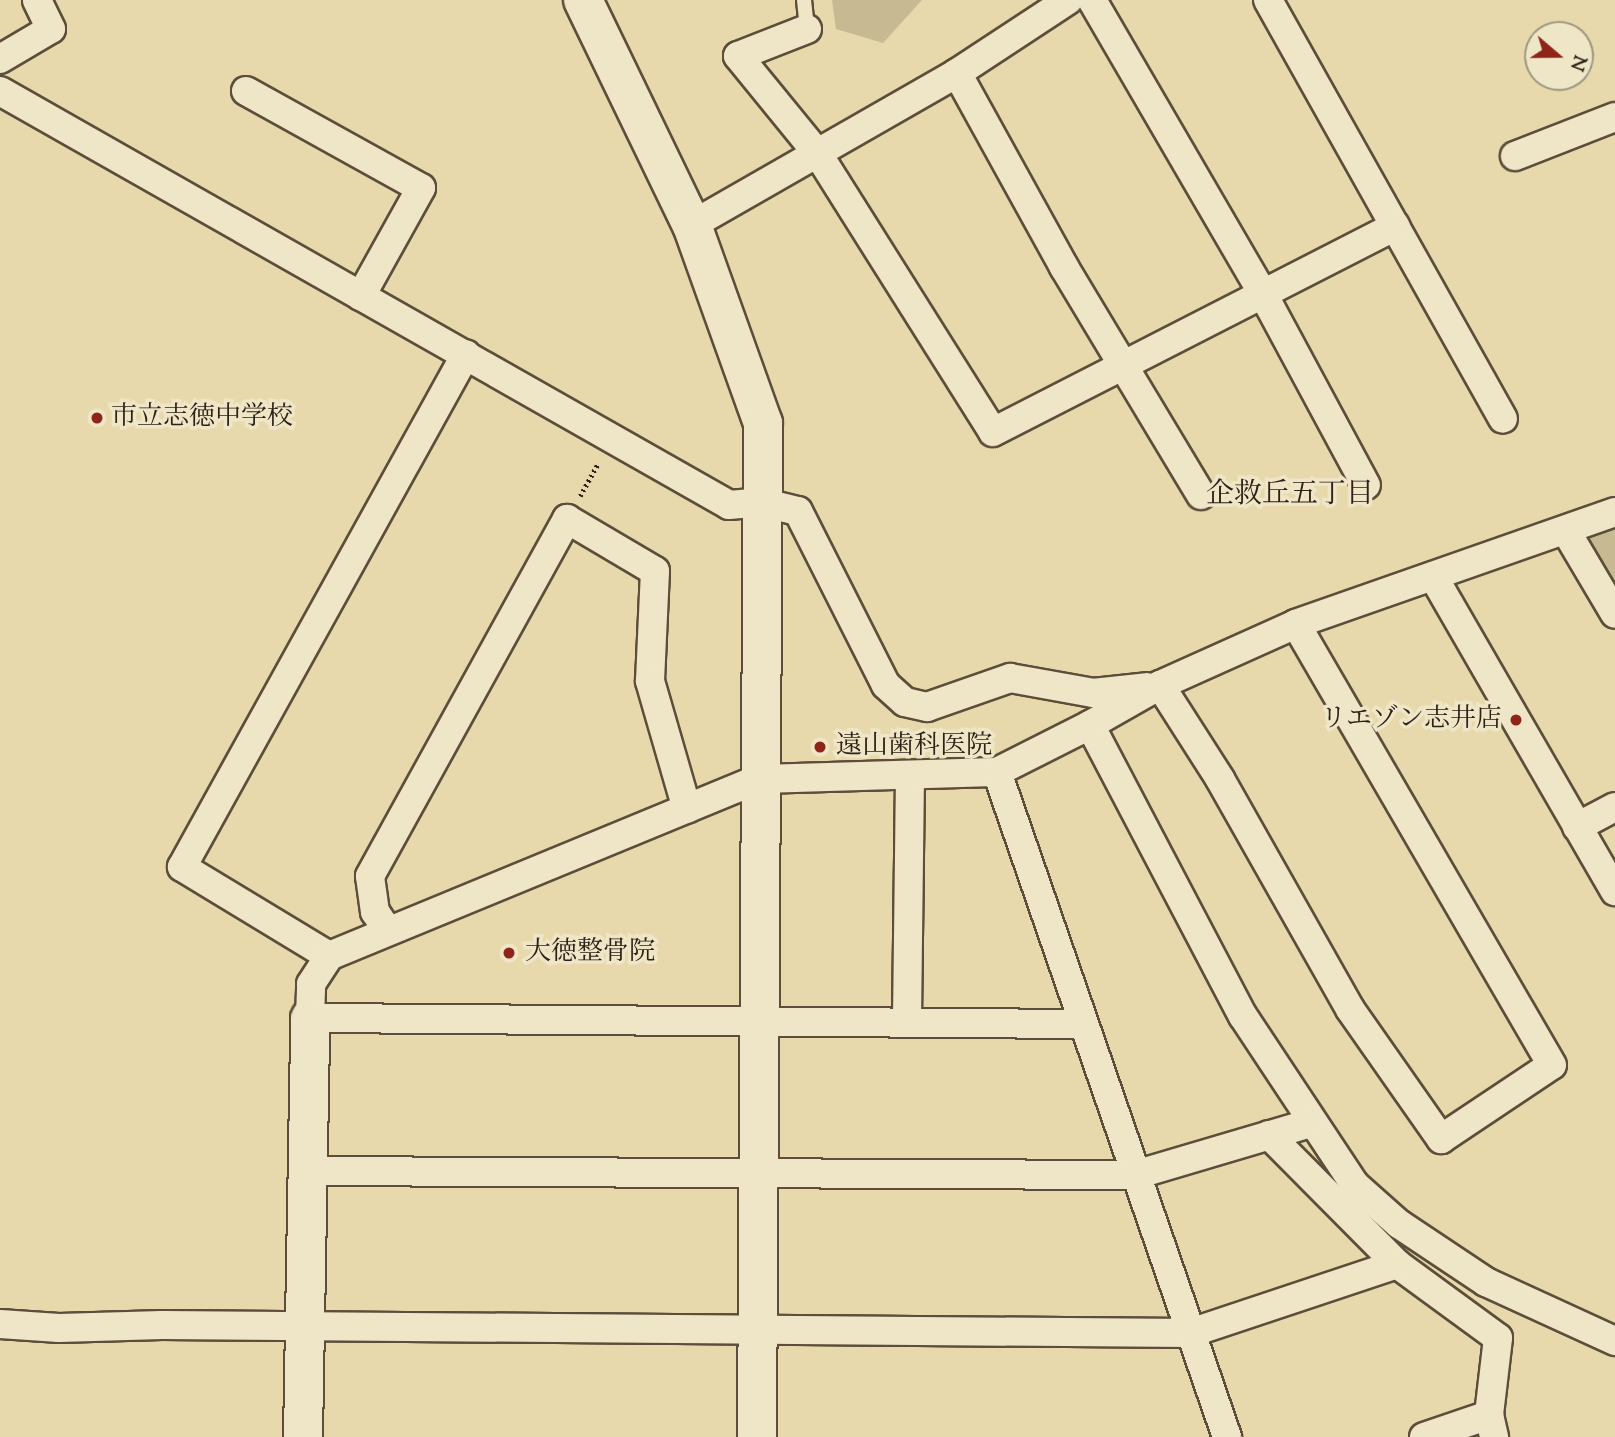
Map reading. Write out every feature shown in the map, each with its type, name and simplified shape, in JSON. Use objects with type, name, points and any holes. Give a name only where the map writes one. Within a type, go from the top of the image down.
[{"type":"street","points":[[0,58],[51,29],[37,0]]},
{"type":"street","points":[[583,0],[692,225],[762,423],[759,1019],[761,1170],[757,1437]]},
{"type":"street","points":[[692,225],[957,72],[1068,0]]},
{"type":"street","points":[[1092,0],[1264,294],[1366,485]]},
{"type":"street","points":[[1268,0],[1503,418]]},
{"type":"street","points":[[807,29],[737,57],[818,154],[993,432],[1395,226]]},
{"type":"street","points":[[957,72],[1123,367],[1201,495]]},
{"type":"street","points":[[0,91],[729,505],[761,502],[797,511],[886,685],[905,702],[927,707],[1010,678],[1093,693],[1160,685]]},
{"type":"street","points":[[246,91],[421,188],[361,296]]},
{"type":"street","points":[[1515,156],[1615,117]]},
{"type":"street","points":[[329,956],[182,867],[466,354]]},
{"type":"street","points":[[303,1437],[311,984],[329,956],[760,779],[909,777],[997,772],[1160,685],[1296,624],[1615,512]]},
{"type":"street","points":[[388,931],[375,912],[370,876],[567,519],[655,571],[650,681],[687,809]]},
{"type":"street","points":[[1566,530],[1615,614]]},
{"type":"street","points":[[1433,576],[1615,891]]},
{"type":"street","points":[[1160,685],[1220,779],[1350,1009],[1441,1139],[1552,1065],[1296,624]]},
{"type":"street","points":[[1090,724],[1243,1016],[1310,1123],[1355,1185],[1399,1224],[1510,1297],[1615,1341]]},
{"type":"street","points":[[997,772],[1081,1024],[1227,1437]]},
{"type":"street","points":[[907,1020],[909,777]]},
{"type":"street","points":[[1577,828],[1615,807]]},
{"type":"street","points":[[310,1018],[907,1020],[1081,1024]]},
{"type":"street","points":[[308,1171],[761,1170],[1135,1175],[1310,1123]]},
{"type":"street","points":[[1269,1135],[1397,1264],[1498,1338],[1492,1426],[1424,1437]]},
{"type":"street","points":[[0,1324],[760,1332],[1190,1332],[1397,1264]]},
{"type":"lane","points":[[804,0],[807,29]]},
{"type":"path","points":[[567,519],[613,439]]},
{"type":"shaded area","points":[[832,0],[922,0],[883,43],[836,29]]},
{"type":"shaded area","points":[[1615,523],[1615,606],[1578,539]]},
{"type":"place","name":"市立志徳中学校","points":[[97,418]]},
{"type":"place","name":"リエゾン志井店","points":[[1516,720]]},
{"type":"place","name":"遠山歯科医院","points":[[820,747]]},
{"type":"place","name":"大徳整骨院","points":[[509,953]]},
{"type":"district","name":"企救丘五丁目","points":[[1290,495]]}]
